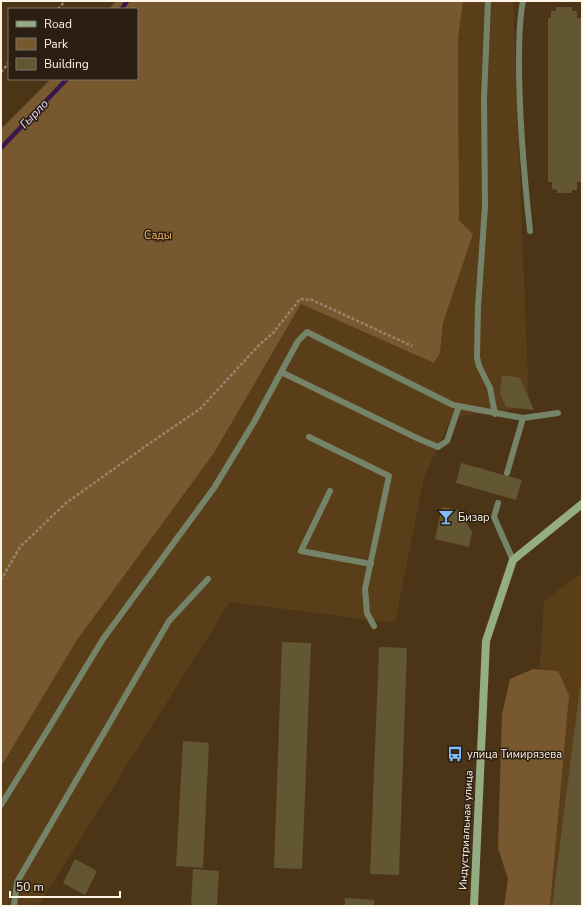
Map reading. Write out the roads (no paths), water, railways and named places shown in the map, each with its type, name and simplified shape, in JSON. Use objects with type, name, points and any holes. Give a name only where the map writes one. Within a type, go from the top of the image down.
[{"type":"street","points":[[513,560],[582,504]]},
{"type":"street","name":"Индустриальная улица","points":[[474,906],[486,642],[513,560]]},
{"type":"lane","points":[[488,1],[484,98],[485,206],[478,307],[477,357],[479,366],[490,388],[495,414]]},
{"type":"lane","points":[[523,1],[519,46],[519,92],[525,185],[530,231]]},
{"type":"lane","points":[[1,805],[103,639],[214,488],[254,422],[298,341],[307,332],[453,405],[523,418],[558,413]]},
{"type":"lane","points":[[282,372],[438,447],[447,441],[459,406]]},
{"type":"lane","points":[[507,473],[523,418]]},
{"type":"lane","points":[[309,437],[389,476],[365,589],[367,613],[374,626]]},
{"type":"lane","points":[[330,491],[301,551],[371,564]]},
{"type":"lane","points":[[498,503],[494,517],[513,560]]},
{"type":"lane","points":[[14,906],[17,882],[169,621],[208,579]]},
{"type":"waterway","name":"Гырло","points":[[123,8],[127,1]]},
{"type":"waterway","name":"Гырло","points":[[1,148],[66,80]]},
{"type":"place","name":"Бизар","points":[[446,517]]},
{"type":"place","name":"улица Тимирязева","points":[[455,754]]},
{"type":"park label","name":"Сады","points":[[158,235]]}]
